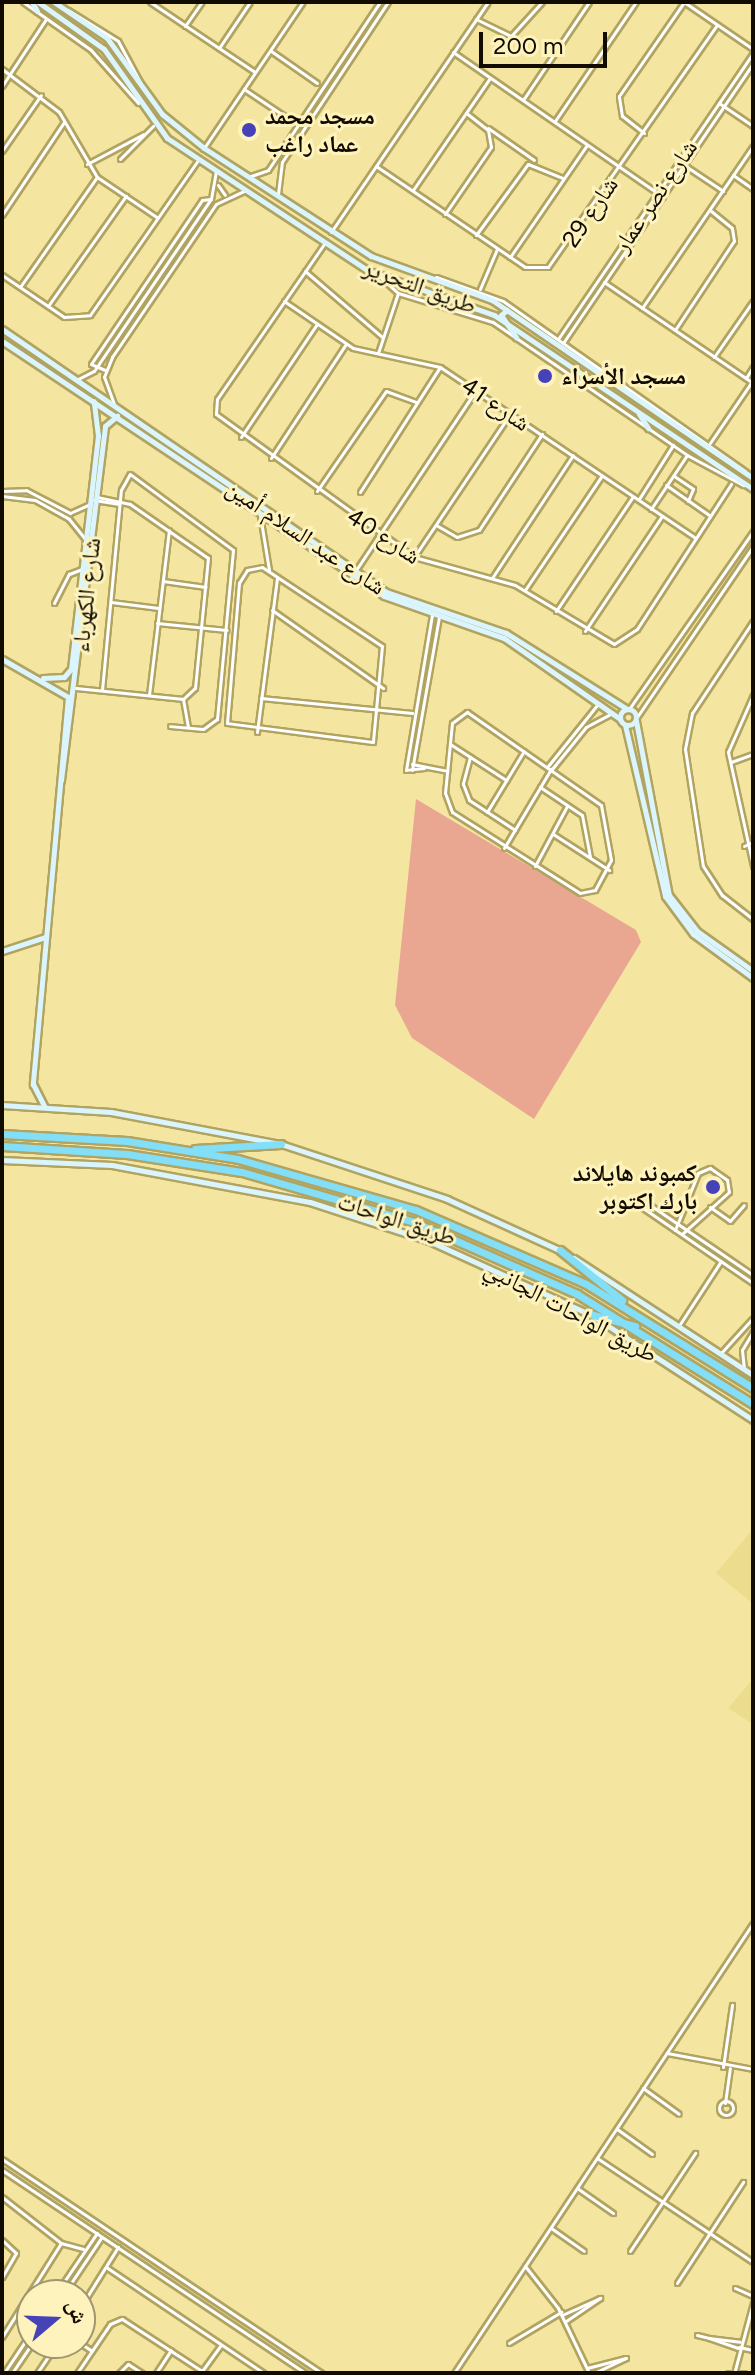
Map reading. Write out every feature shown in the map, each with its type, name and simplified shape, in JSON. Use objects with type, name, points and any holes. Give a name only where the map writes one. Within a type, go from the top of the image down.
[{"type":"highway","name":"طريق الواحات","points":[[2,1134],[186,1150],[416,1210],[633,1309],[753,1388]]},
{"type":"highway","points":[[186,1150],[281,1144]]},
{"type":"highway","name":"طريق الواحات","points":[[2,1146],[190,1163],[375,1209],[507,1260],[635,1326],[753,1404]]},
{"type":"highway","points":[[560,1250],[633,1309]]},
{"type":"highway","points":[[586,1313],[635,1326]]},
{"type":"street","points":[[23,2],[96,55],[138,103],[148,96]]},
{"type":"street","points":[[35,2],[37,11]]},
{"type":"street","name":"طريق التحرير","points":[[35,2],[104,49],[153,126],[171,141],[259,194],[352,262],[378,275],[456,297],[486,310],[753,489]]},
{"type":"street","name":"طريق التحرير","points":[[54,2],[116,48],[148,96],[176,128],[204,148],[361,251],[425,280],[492,300],[694,438],[709,445],[753,478]]},
{"type":"street","points":[[150,2],[255,72]]},
{"type":"street","points":[[162,10],[168,2]]},
{"type":"street","points":[[185,26],[202,2]]},
{"type":"street","points":[[219,48],[250,2]]},
{"type":"street","points":[[204,148],[303,2]]},
{"type":"street","points":[[245,175],[268,170],[380,2]]},
{"type":"street","points":[[279,197],[275,175],[388,2]]},
{"type":"street","points":[[331,232],[488,2]]},
{"type":"street","points":[[476,19],[511,36],[542,2]]},
{"type":"street","points":[[523,100],[589,2]]},
{"type":"street","points":[[554,122],[636,2]]},
{"type":"street","points":[[644,133],[622,116],[619,96],[684,2],[753,51]]},
{"type":"street","points":[[2,86],[47,18]]},
{"type":"street","name":"شارع 29","points":[[376,166],[510,257],[537,270],[557,262],[717,25]]},
{"type":"street","points":[[270,50],[317,83]]},
{"type":"street","name":"شارع نصر عمار","points":[[560,341],[753,51]]},
{"type":"street","points":[[453,52],[663,197]]},
{"type":"street","points":[[332,61],[337,64]]},
{"type":"street","name":"شارع نصر عمار","points":[[560,341],[604,282],[753,63]]},
{"type":"street","points":[[2,69],[41,95],[65,120],[97,177],[159,218]]},
{"type":"street","points":[[412,191],[490,78]]},
{"type":"street","points":[[244,89],[292,121]]},
{"type":"street","points":[[2,151],[41,95]]},
{"type":"street","points":[[719,103],[753,126]]},
{"type":"street","points":[[299,110],[305,114]]},
{"type":"street","points":[[466,113],[563,179]]},
{"type":"street","points":[[2,215],[65,120]]},
{"type":"street","points":[[120,159],[153,126]]},
{"type":"street","points":[[445,214],[491,147],[485,126]]},
{"type":"street","points":[[171,141],[176,128]]},
{"type":"street","points":[[87,164],[144,134]]},
{"type":"street","points":[[510,257],[587,145]]},
{"type":"street","points":[[642,308],[753,146]]},
{"type":"street","points":[[2,275],[70,319],[90,315],[200,157]]},
{"type":"street","points":[[476,235],[524,167],[536,162]]},
{"type":"street","points":[[212,165],[218,185],[225,195]]},
{"type":"street","points":[[684,165],[723,191]]},
{"type":"street","points":[[268,170],[275,175]]},
{"type":"street","points":[[733,175],[753,189]]},
{"type":"street","points":[[20,287],[97,177]]},
{"type":"street","points":[[94,371],[218,185]]},
{"type":"street","points":[[225,195],[259,194]]},
{"type":"street","points":[[114,404],[105,370],[225,195]]},
{"type":"street","points":[[48,306],[126,196]]},
{"type":"street","points":[[675,330],[734,241],[732,228],[710,210]]},
{"type":"street","name":"شارع 40","points":[[324,244],[217,399],[219,420],[414,557],[525,590],[605,643],[631,637],[731,484]]},
{"type":"street","points":[[480,289],[497,249]]},
{"type":"street","points":[[352,262],[361,251]]},
{"type":"street","points":[[380,261],[378,275],[398,293],[444,303],[516,337],[731,484],[746,484]]},
{"type":"street","points":[[305,271],[382,337]]},
{"type":"street","points":[[599,279],[752,382],[709,445],[705,456]]},
{"type":"street","points":[[425,280],[480,289],[583,356],[709,445]]},
{"type":"street","points":[[378,353],[398,293]]},
{"type":"street","points":[[444,303],[456,297]]},
{"type":"street","points":[[486,310],[492,300]]},
{"type":"street","name":"شارع 41","points":[[284,301],[346,344],[440,367],[695,538]]},
{"type":"street","points":[[714,357],[753,301]]},
{"type":"street","points":[[508,311],[504,321],[516,337]]},
{"type":"street","points":[[240,437],[317,324]]},
{"type":"street","name":"شارع عبد السلام أمين","points":[[2,329],[395,602],[494,633],[536,655]]},
{"type":"street","name":"شارع عبد السلام أمين","points":[[2,341],[259,513],[296,534]]},
{"type":"street","points":[[271,459],[346,344]]},
{"type":"street","points":[[23,356],[29,347]]},
{"type":"street","points":[[583,356],[588,365]]},
{"type":"street","points":[[360,492],[440,367]]},
{"type":"street","points":[[746,378],[753,367]]},
{"type":"street","points":[[76,379],[105,370]]},
{"type":"street","points":[[569,372],[581,372]]},
{"type":"street","points":[[356,570],[476,389]]},
{"type":"street","points":[[317,491],[386,391],[417,402]]},
{"type":"street","name":"شارع الكهرباء","points":[[93,400],[101,436]]},
{"type":"street","points":[[636,409],[648,428]]},
{"type":"street","points":[[652,409],[662,411]]},
{"type":"street","points":[[414,557],[511,413]]},
{"type":"street","name":"شارع الكهرباء","points":[[44,1106],[33,1084],[61,780],[76,688],[101,436],[108,420],[117,416]]},
{"type":"street","points":[[149,438],[153,431]]},
{"type":"street","points":[[436,525],[457,537],[479,530],[542,434]]},
{"type":"street","points":[[692,447],[694,438]]},
{"type":"street","points":[[639,500],[673,445]]},
{"type":"street","points":[[173,454],[177,448]]},
{"type":"street","points":[[492,578],[573,455]]},
{"type":"street","points":[[651,509],[687,455]]},
{"type":"street","points":[[102,690],[123,478],[132,475],[229,543],[227,630],[217,719],[206,728],[170,726]]},
{"type":"street","points":[[673,475],[693,489],[688,501]]},
{"type":"street","points":[[525,590],[602,476]]},
{"type":"street","points":[[666,485],[710,516]]},
{"type":"street","points":[[2,494],[26,490],[73,514]]},
{"type":"street","points":[[2,494],[22,495],[69,519],[89,542]]},
{"type":"street","points":[[556,611],[633,497]]},
{"type":"street","points":[[69,519],[93,499],[120,502],[169,530],[208,558],[195,688],[183,699],[76,688]]},
{"type":"street","points":[[259,513],[269,570]]},
{"type":"street","points":[[585,631],[662,516]]},
{"type":"street","points":[[149,695],[169,530]]},
{"type":"street","points":[[620,719],[753,531]]},
{"type":"street","name":"شارع الكهرباء","points":[[42,678],[64,677],[89,542]]},
{"type":"street","name":"شارع عبد السلام أمين","points":[[313,545],[409,603],[486,625],[536,655],[614,713],[625,725]]},
{"type":"street","points":[[753,546],[636,719],[625,725],[670,907],[753,978]]},
{"type":"street","points":[[254,567],[269,570],[382,646],[383,688],[373,742],[231,727],[224,710],[239,583],[254,567]]},
{"type":"street","points":[[54,603],[69,574],[82,569]]},
{"type":"street","points":[[257,732],[277,575]]},
{"type":"street","points":[[162,580],[206,587]]},
{"type":"street","points":[[111,602],[159,608]]},
{"type":"street","points":[[272,610],[383,688]]},
{"type":"street","points":[[412,770],[407,764],[412,713],[436,616]]},
{"type":"street","points":[[412,770],[436,616]]},
{"type":"street","points":[[753,621],[692,713],[685,749],[703,866],[722,895],[753,919]]},
{"type":"street","points":[[157,623],[227,630]]},
{"type":"street","points":[[3,661],[42,678]]},
{"type":"street","name":"شارع عبد السلام أمين","points":[[545,662],[628,709],[636,719]]},
{"type":"street","name":"شارع الكهرباء","points":[[42,678],[64,689],[61,780]]},
{"type":"street","points":[[753,695],[731,731],[729,762],[744,846],[753,866]]},
{"type":"street","points":[[261,698],[412,713]]},
{"type":"street","points":[[183,699],[188,728]]},
{"type":"street","points":[[504,848],[550,768],[598,702]]},
{"type":"street","points":[[467,712],[524,751],[601,805],[609,870],[595,890],[580,893],[504,848],[452,812],[447,771],[454,718],[467,712]]},
{"type":"street","points":[[579,732],[614,713]]},
{"type":"street","points":[[636,719],[646,810],[675,905],[753,971]]},
{"type":"street","points":[[450,744],[506,780]]},
{"type":"street","points":[[487,812],[524,751]]},
{"type":"street","points":[[729,762],[753,754]]},
{"type":"street","points":[[470,757],[465,793],[515,830]]},
{"type":"street","points":[[407,764],[447,771]]},
{"type":"street","points":[[412,770],[424,768]]},
{"type":"street","points":[[540,787],[568,805],[588,825],[590,857]]},
{"type":"street","points":[[535,866],[568,805]]},
{"type":"street","points":[[553,834],[609,870]]},
{"type":"street","points":[[744,846],[753,842]]},
{"type":"street","points":[[2,951],[45,937]]},
{"type":"street","points":[[2,1105],[44,1106],[174,1121],[281,1144],[447,1199],[560,1250],[680,1324],[753,1375]]},
{"type":"street","name":"طريق الواحات الجانبي","points":[[2,1160],[112,1165],[310,1202],[429,1241],[586,1313],[753,1420]]},
{"type":"street","points":[[675,1230],[706,1168],[730,1188],[682,1234]]},
{"type":"street","points":[[647,1203],[753,1275]]},
{"type":"street","points":[[710,1207],[730,1221],[744,1205]]},
{"type":"street","points":[[643,1208],[753,1283]]},
{"type":"street","points":[[685,1213],[694,1220]]},
{"type":"street","points":[[680,1324],[721,1261]]},
{"type":"street","points":[[721,1353],[753,1318]]},
{"type":"street","points":[[744,1369],[742,1350],[753,1332]]},
{"type":"street","points":[[454,2373],[753,1924]]},
{"type":"street","points":[[723,2067],[732,2005]]},
{"type":"street","points":[[667,2053],[723,2067],[753,2069]]},
{"type":"street","points":[[725,2103],[730,2068]]},
{"type":"street","points":[[643,2088],[679,2114]]},
{"type":"street","points":[[617,2129],[652,2154]]},
{"type":"street","points":[[630,2251],[695,2153]]},
{"type":"street","points":[[597,2158],[753,2262]]},
{"type":"street","points":[[2,2159],[319,2372]]},
{"type":"street","points":[[2,2170],[305,2373]]},
{"type":"street","points":[[22,2183],[26,2175]]},
{"type":"street","points":[[677,2283],[743,2182]]},
{"type":"street","points":[[577,2188],[613,2213]]},
{"type":"street","points":[[41,2196],[46,2189]]},
{"type":"street","points":[[2,2197],[61,2243],[85,2250]]},
{"type":"street","points":[[551,2228],[584,2251]]},
{"type":"street","points":[[66,2279],[97,2233]]},
{"type":"street","points":[[74,2279],[102,2237]]},
{"type":"street","points":[[2,2240],[16,2253],[2,2277]]},
{"type":"street","points":[[2,2337],[61,2243]]},
{"type":"street","points":[[96,2283],[118,2247]]},
{"type":"street","points":[[525,2266],[562,2314],[590,2371]]},
{"type":"street","points":[[106,2267],[264,2373]]},
{"type":"street","points":[[184,2291],[188,2283]]},
{"type":"street","points":[[735,2288],[753,2296]]},
{"type":"street","points":[[196,2299],[201,2291]]},
{"type":"street","points":[[509,2343],[562,2314],[600,2298],[566,2321]]},
{"type":"street","points":[[735,2370],[753,2303]]},
{"type":"street","points":[[96,2347],[122,2319],[204,2372],[221,2344]]},
{"type":"street","points":[[697,2335],[753,2350]]},
{"type":"street","points":[[156,2373],[171,2350]]},
{"type":"street","points":[[4,2373],[16,2355]]},
{"type":"street","points":[[590,2371],[626,2358],[590,2371]]},
{"type":"street","points":[[119,2373],[126,2364],[142,2373]]},
{"type":"street","points":[[728,2373],[735,2370],[744,2373]]},
{"type":"shaded area","points":[[416,799],[636,930],[641,942],[534,1119],[412,1038],[395,1005]]},
{"type":"shaded area","points":[[753,1529],[753,1604],[716,1573]]},
{"type":"shaded area","points":[[753,1679],[753,1724],[728,1708]]},
{"type":"place","name":"مسجد محمد عماد راغب","points":[[249,130]]},
{"type":"place","name":"مسجد الأسراء","points":[[545,376]]},
{"type":"place","name":"كمبوند هايلاند بارك اكتوبر","points":[[713,1187]]}]
